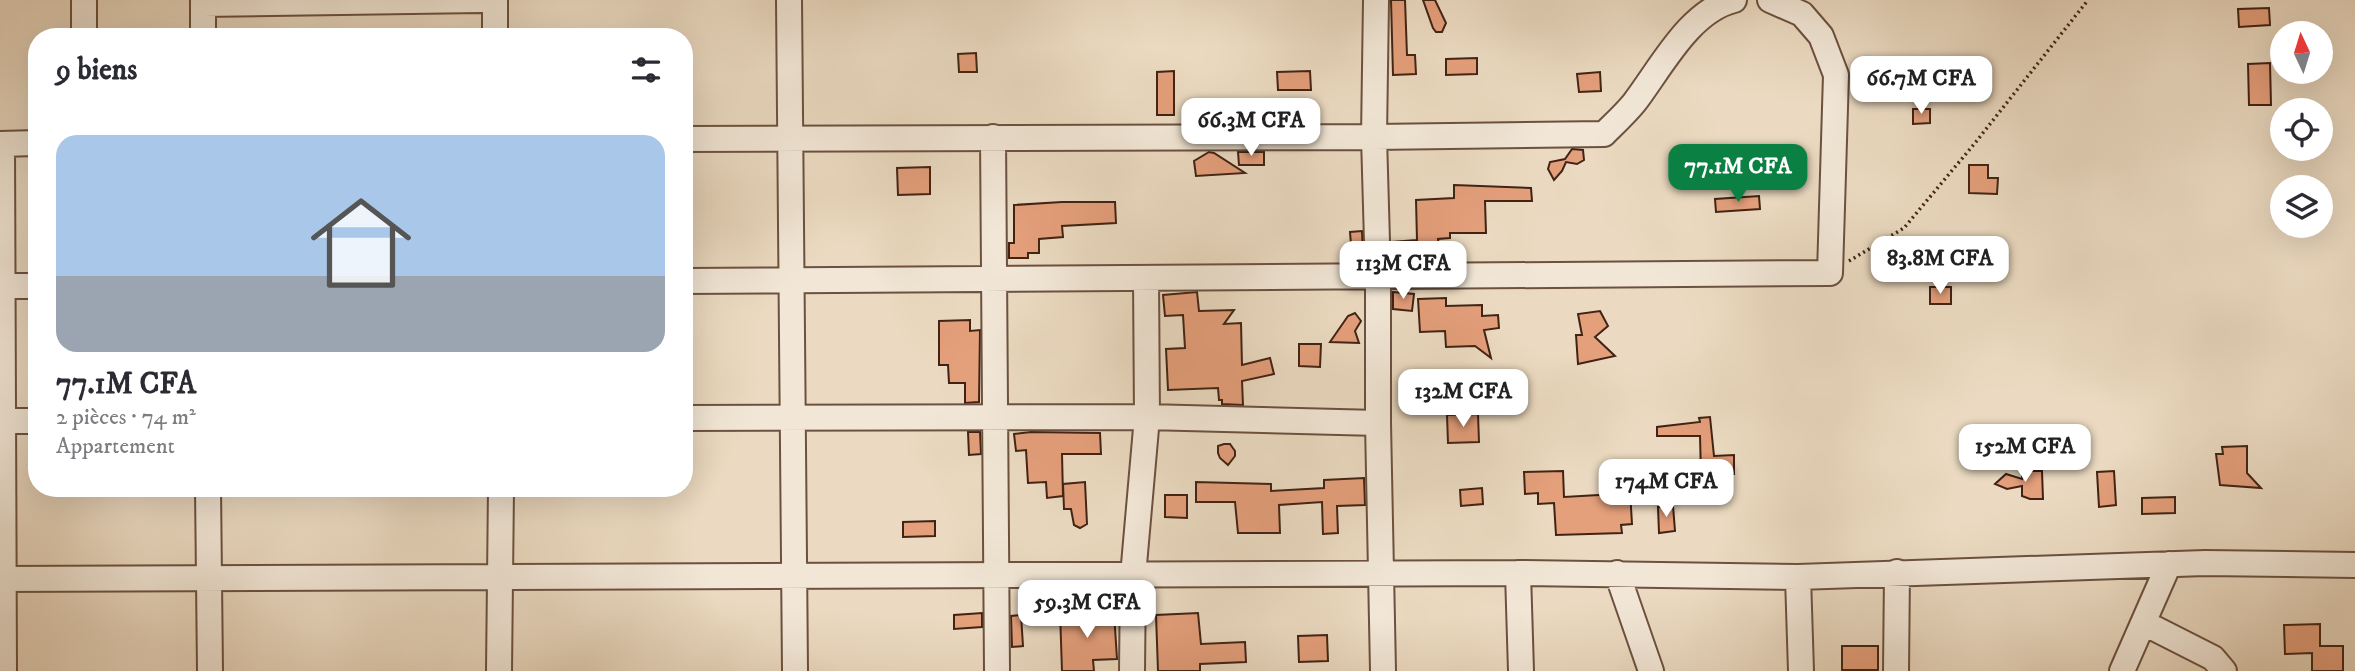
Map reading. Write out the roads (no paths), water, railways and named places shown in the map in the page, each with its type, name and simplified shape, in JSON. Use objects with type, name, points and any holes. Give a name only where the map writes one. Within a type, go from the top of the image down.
[{"type":"street","points":[[84,0],[84,28]]},
{"type":"street","points":[[203,28],[203,2],[481,0]]},
{"type":"street","points":[[495,0],[495,28]]},
{"type":"street","points":[[789,0],[795,671]]},
{"type":"street","points":[[1376,0],[1374,137],[1383,671]]},
{"type":"street","points":[[1689,27],[1695,0]]},
{"type":"street","points":[[693,139],[1604,134],[1632,106],[1689,27],[1725,2],[1734,0]]},
{"type":"street","points":[[693,281],[1830,273],[1836,75],[1821,36],[1802,14],[1770,0]]},
{"type":"street","points":[[993,137],[997,671]]},
{"type":"street","points":[[4,671],[1,144],[28,143]]},
{"type":"street","points":[[1132,671],[1133,576],[1147,417],[1146,278]]},
{"type":"street","points":[[1,286],[28,286]]},
{"type":"street","points":[[693,418],[1147,417],[1378,422]]},
{"type":"street","points":[[1,421],[28,421]]},
{"type":"street","points":[[208,497],[210,671]]},
{"type":"street","points":[[499,671],[500,497]]},
{"type":"street","points":[[2,579],[1381,573],[1617,573],[1798,577],[2169,564],[2355,565]]},
{"type":"street","points":[[2122,671],[2169,564]]},
{"type":"street","points":[[1896,671],[1897,572]]},
{"type":"street","points":[[1518,573],[1521,671]]},
{"type":"street","points":[[1617,573],[1651,671]]},
{"type":"street","points":[[1798,577],[1801,671]]},
{"type":"street","points":[[2144,623],[2213,658],[2224,671]]}]
